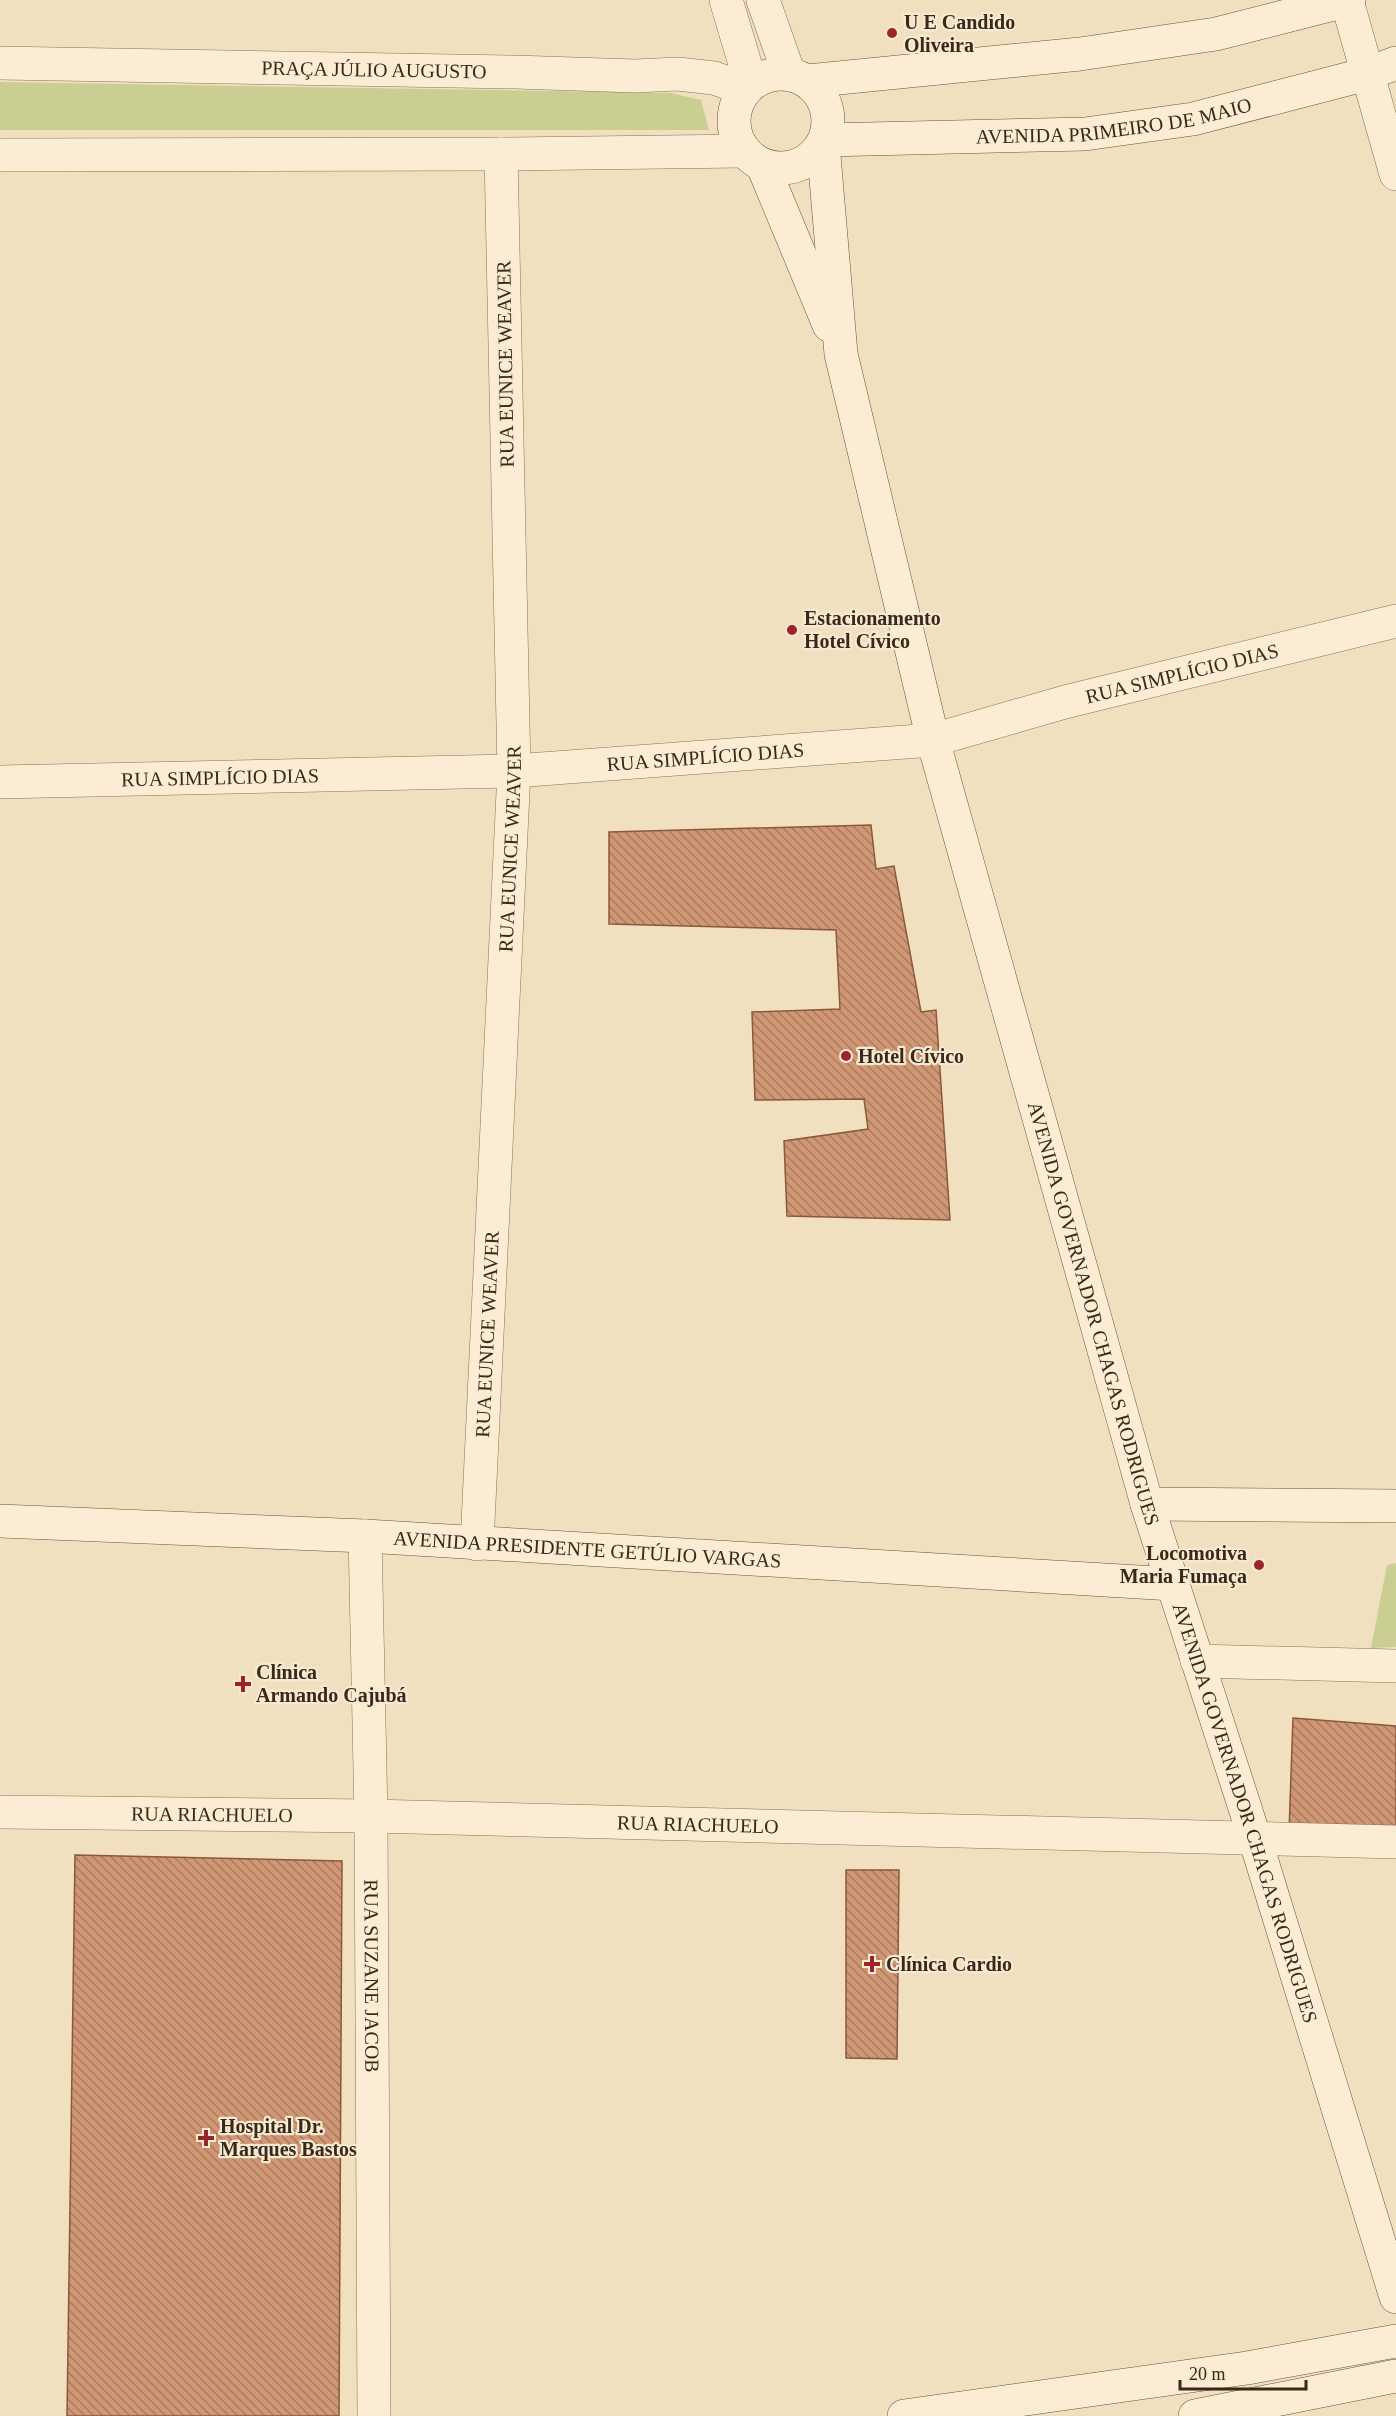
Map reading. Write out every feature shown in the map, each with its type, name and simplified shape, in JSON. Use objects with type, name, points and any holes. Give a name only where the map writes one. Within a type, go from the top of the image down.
[{"type":"street","points":[[726,0],[748,86]]},
{"type":"street","points":[[0,154],[501,154],[753,158],[785,168],[807,160],[824,142],[829,124],[826,107],[820,93],[798,78],[763,0]]},
{"type":"street","points":[[753,158],[734,131],[734,108],[748,86],[762,77],[775,73],[798,78],[1080,54],[1216,34],[1348,0],[1381,68],[1396,174]]},
{"type":"street","name":"PRAÇA JÚLIO AUGUSTO","points":[[0,63],[635,76],[678,74],[714,78],[748,86]]},
{"type":"street","name":"AVENIDA PRIMEIRO DE MAIO","points":[[824,142],[1085,134],[1193,119],[1381,68]]},
{"type":"street","name":"AVENIDA GOVERNADOR CHAGAS RODRIGUES","points":[[824,142],[841,354],[933,740],[1147,1504],[1255,1839],[1396,2296]]},
{"type":"street","name":"RUA EUNICE WEAVER","points":[[477,1544],[514,771],[501,154]]},
{"type":"street","name":"AVENIDA GOVERNADOR CHAGAS RODRIGUES","points":[[753,158],[841,354]]},
{"type":"street","name":"RUA SIMPLÍCIO DIAS","points":[[0,782],[514,771],[933,740],[1065,702],[1396,621]]},
{"type":"street","points":[[1147,1504],[1396,1506]]},
{"type":"street","name":"AVENIDA PRESIDENTE GETÚLIO VARGAS","points":[[0,1521],[365,1536],[1173,1584]]},
{"type":"street","name":"RUA SUZANE JACOB","points":[[365,1536],[370,1816],[374,2416]]},
{"type":"street","points":[[1197,1661],[1396,1666]]},
{"type":"street","name":"RUA RIACHUELO","points":[[0,1812],[370,1816],[1396,1842]]},
{"type":"street","points":[[904,2416],[1247,2368],[1396,2341]]},
{"type":"street","points":[[1195,2416],[1396,2376]]},
{"type":"green space","points":[[0,82],[671,93],[701,100],[709,130],[0,130]]},
{"type":"green space","points":[[1396,1563],[1396,1647],[1371,1648],[1387,1565]]},
{"type":"building","name":"Hotel Cívico","points":[[871,825],[876,869],[894,866],[921,1012],[936,1010],[950,1220],[787,1216],[784,1141],[868,1129],[864,1099],[755,1100],[752,1012],[840,1009],[836,930],[609,924],[609,832]]},
{"type":"building","points":[[1293,1718],[1396,1726],[1396,1831],[1289,1832]]},
{"type":"building","name":"Hospital Dr. Marques Bastos","points":[[75,1855],[342,1861],[339,2416],[67,2416]]},
{"type":"building","name":"Clínica Cardio","points":[[846,1870],[899,1870],[897,2059],[846,2058]]},
{"type":"place","name":"U E Candido Oliveira","points":[[892,33]]},
{"type":"place","name":"Estacionamento Hotel Cívico","points":[[792,630]]},
{"type":"place","name":"Hotel Cívico","points":[[846,1056]]},
{"type":"place","name":"Locomotiva Maria Fumaça","points":[[1259,1565]]},
{"type":"place","name":"Clínica Armando Cajubá","points":[[243,1684]]},
{"type":"place","name":"Clínica Cardio","points":[[872,1964]]},
{"type":"place","name":"Hospital Dr. Marques Bastos","points":[[206,2138]]}]
